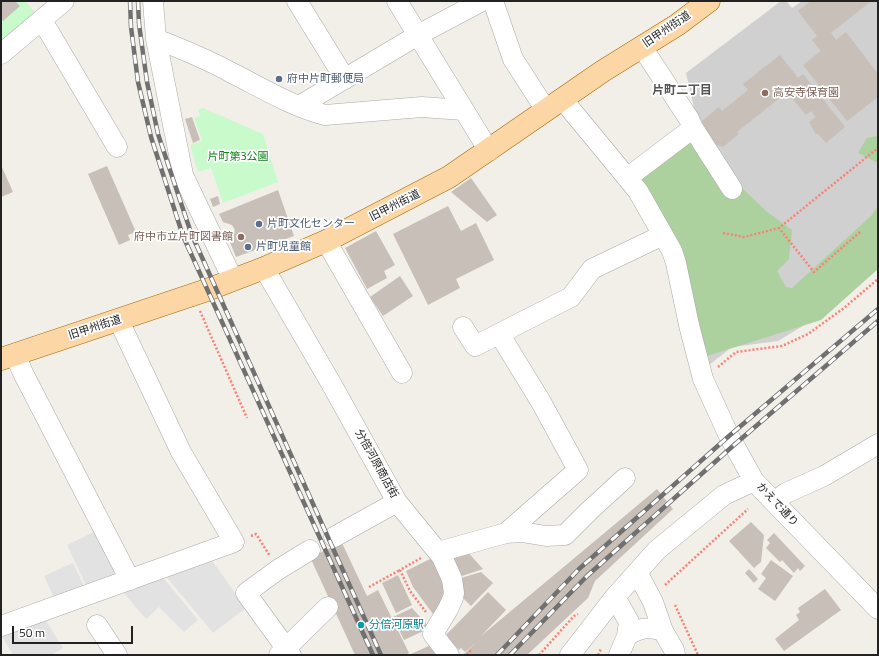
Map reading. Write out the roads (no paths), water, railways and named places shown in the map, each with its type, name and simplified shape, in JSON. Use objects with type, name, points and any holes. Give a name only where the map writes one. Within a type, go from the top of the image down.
[{"type":"main road","name":"旧甲州街道","points":[[8,357],[119,321],[192,295],[264,268],[326,241],[437,184],[489,151],[603,71],[677,25],[709,1]]},
{"type":"street","points":[[153,1],[156,39],[183,175],[233,280]]},
{"type":"street","points":[[297,1],[345,79]]},
{"type":"street","points":[[397,1],[489,151]]},
{"type":"street","points":[[299,106],[418,36],[482,1]]},
{"type":"street","points":[[493,1],[513,59],[540,101]]},
{"type":"street","points":[[1,54],[50,8]]},
{"type":"street","points":[[50,8],[49,32],[117,147]]},
{"type":"street","points":[[156,39],[188,51],[232,72],[272,95],[324,115],[422,107],[463,110]]},
{"type":"street","points":[[642,47],[732,189]]},
{"type":"street","points":[[563,100],[641,197],[672,251],[703,379],[729,436],[754,481]]},
{"type":"street","points":[[627,178],[692,128]]},
{"type":"street","points":[[463,327],[475,346],[571,297],[592,269],[663,235]]},
{"type":"street","points":[[326,241],[402,373]]},
{"type":"street","name":"分倍河原商店街","points":[[264,268],[398,502],[442,557],[452,579],[454,593],[448,609],[433,634],[449,655]]},
{"type":"street","points":[[1,626],[234,542],[181,452],[119,321]]},
{"type":"street","points":[[500,334],[541,402],[578,470],[506,533]]},
{"type":"street","points":[[8,357],[27,380],[130,580]]},
{"type":"street","points":[[774,502],[786,493],[824,476],[878,444]]},
{"type":"street","points":[[438,552],[506,533],[522,532],[546,536],[565,535],[626,478]]},
{"type":"street","name":"かえで通り","points":[[570,655],[615,597],[657,550],[724,496],[754,481],[878,609]]},
{"type":"street","points":[[334,537],[398,502]]},
{"type":"street","points":[[310,550],[246,593],[285,653],[328,607]]},
{"type":"street","points":[[637,572],[653,602],[663,631],[674,650],[675,655]]},
{"type":"street","points":[[615,597],[629,622],[627,636],[619,655]]},
{"type":"street","points":[[97,626],[117,655]]},
{"type":"street","points":[[627,636],[636,630],[646,628],[654,628],[663,631]]},
{"type":"railway","points":[[130,1],[131,27],[138,82],[151,137],[183,236],[373,655]]},
{"type":"railway","points":[[138,1],[139,24],[147,82],[158,134],[191,233],[381,655]]},
{"type":"railway","points":[[497,655],[579,569],[729,436],[878,309]]},
{"type":"railway","points":[[510,655],[587,576],[734,445],[878,321]]},
{"type":"place","name":"府中片町郵便局","points":[[279,79]]},
{"type":"place","name":"高安寺保育園","points":[[765,93]]},
{"type":"place","name":"片町文化センター","points":[[259,224]]},
{"type":"place","name":"府中市立片町図書館","points":[[241,237]]},
{"type":"place","name":"片町児童館","points":[[248,247]]},
{"type":"place","name":"分倍河原駅","points":[[361,625]]},
{"type":"district","name":"片町二丁目","points":[[682,91]]},
{"type":"park label","name":"片町第3公園","points":[[238,157]]}]
